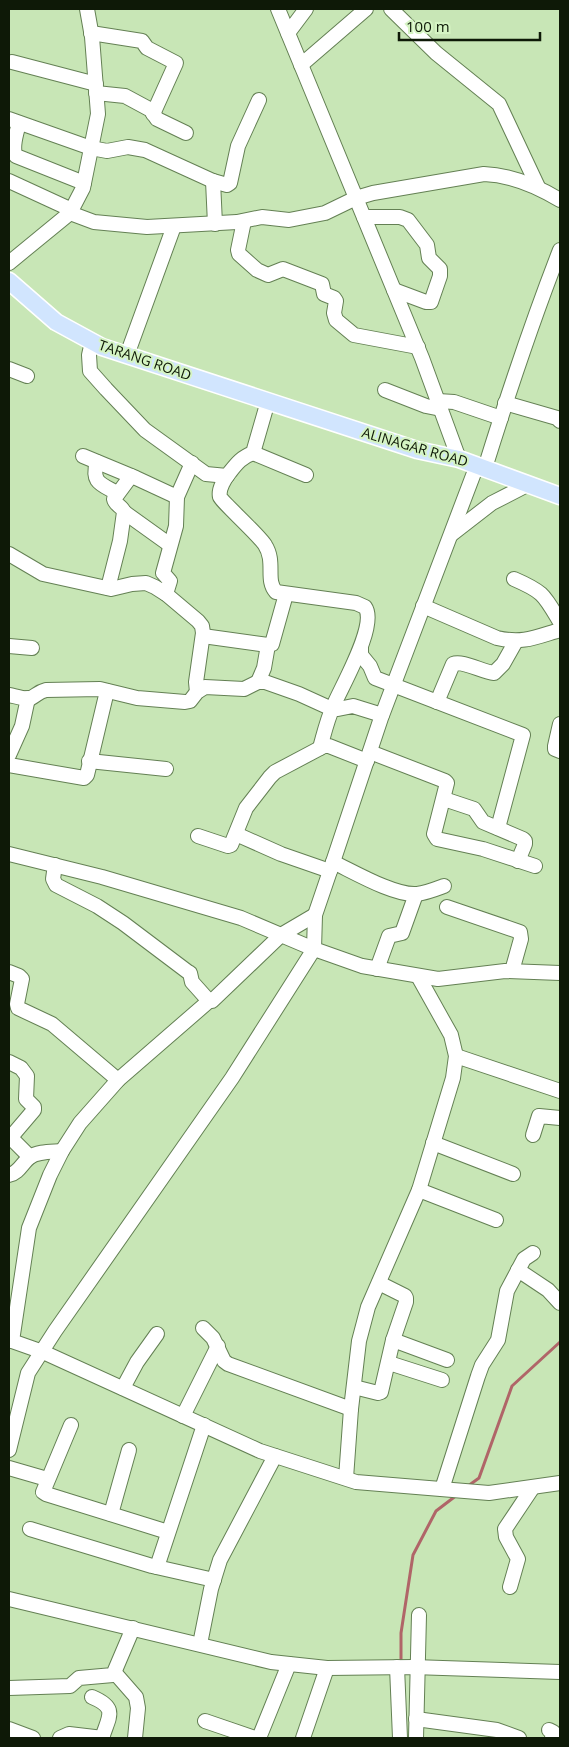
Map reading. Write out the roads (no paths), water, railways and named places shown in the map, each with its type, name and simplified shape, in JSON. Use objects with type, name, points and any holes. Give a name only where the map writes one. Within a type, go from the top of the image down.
[{"type":"main road","name":"TARANG ROAD","points":[[9,281],[56,322],[102,347],[268,401]]},
{"type":"main road","name":"ALINAGAR ROAD","points":[[268,401],[417,450],[481,466],[560,496]]},
{"type":"street","points":[[9,263],[71,211],[84,183],[98,114],[87,9]]},
{"type":"street","points":[[278,9],[418,347],[459,459]]},
{"type":"street","points":[[288,33],[306,9]]},
{"type":"street","points":[[301,65],[366,9]]},
{"type":"street","points":[[391,9],[436,53],[499,104],[538,187]]},
{"type":"street","points":[[91,33],[142,41],[147,48],[176,63],[153,114]]},
{"type":"street","points":[[12,62],[125,96],[149,108],[157,119],[186,133]]},
{"type":"street","points":[[84,183],[16,156],[14,152],[14,121],[91,148],[107,151],[128,148],[144,150],[213,181],[228,185],[238,146],[259,100]]},
{"type":"street","points":[[9,182],[94,222],[147,227],[215,224],[262,217],[290,220],[325,213],[356,198],[373,193],[484,174],[498,174],[538,187],[560,200]]},
{"type":"street","points":[[213,181],[215,224]]},
{"type":"street","points":[[364,217],[408,220],[427,245],[429,258],[440,269],[440,276],[431,302],[426,302],[394,290]]},
{"type":"street","points":[[244,221],[239,254],[257,270],[268,275],[282,269],[322,284],[324,294],[334,298],[336,301],[334,313],[336,320],[356,337],[418,347]]},
{"type":"street","points":[[127,355],[174,226]]},
{"type":"street","points":[[9,1450],[13,1417],[28,1373],[232,1078],[314,949],[315,915],[382,715],[451,535],[500,418],[537,308],[560,250]]},
{"type":"street","points":[[92,342],[89,356],[90,371],[145,430],[206,474],[227,476]]},
{"type":"street","points":[[9,369],[27,376]]},
{"type":"street","points":[[384,390],[426,406],[454,402],[500,418]]},
{"type":"street","points":[[253,453],[268,401]]},
{"type":"street","points":[[505,403],[557,418],[560,421]]},
{"type":"street","points":[[306,475],[253,453],[239,460],[220,489],[220,496],[222,501],[232,509],[266,546],[272,560],[270,583],[276,592],[356,603],[365,607],[368,611],[369,619],[360,648],[332,709],[320,748]]},
{"type":"street","points":[[83,456],[177,497]]},
{"type":"street","points":[[98,462],[94,473],[95,478],[101,484],[117,493]]},
{"type":"street","points":[[166,594],[170,581],[163,573],[176,526],[177,497],[192,463]]},
{"type":"street","points":[[131,476],[117,493],[114,499],[115,502],[123,508],[124,512],[170,545]]},
{"type":"street","points":[[451,535],[492,503],[529,484]]},
{"type":"street","points":[[108,588],[120,541],[124,512]]},
{"type":"street","points":[[9,554],[43,574],[108,588],[146,583],[166,594],[202,626],[203,636],[196,682],[197,692]]},
{"type":"street","points":[[514,579],[533,587],[542,594],[560,622]]},
{"type":"street","points":[[203,636],[272,644],[286,594]]},
{"type":"street","points":[[423,606],[497,638],[522,641],[560,630]]},
{"type":"street","points":[[437,702],[453,664],[459,662],[494,673],[503,664],[516,641]]},
{"type":"street","points":[[258,682],[264,668],[268,645]]},
{"type":"street","points":[[9,646],[32,648]]},
{"type":"street","points":[[360,648],[361,655],[370,666],[375,678],[523,735],[498,828]]},
{"type":"street","points":[[9,695],[32,698],[39,691],[93,688],[137,698],[185,702],[205,688],[244,688],[258,682],[265,682],[299,694],[332,709],[353,706],[382,715]]},
{"type":"street","points":[[9,765],[84,778],[87,775],[107,691]]},
{"type":"street","points":[[9,755],[22,726],[28,698]]},
{"type":"street","points":[[560,724],[555,749],[560,752]]},
{"type":"street","points":[[198,836],[228,846],[231,844],[246,808],[270,777],[275,772],[320,748],[329,746],[368,756],[445,781],[447,784],[434,834],[435,837],[484,849],[535,866]]},
{"type":"street","points":[[89,761],[166,769]]},
{"type":"street","points":[[444,798],[474,809],[483,822],[525,841],[518,861]]},
{"type":"street","points":[[236,834],[281,854],[331,867],[368,878],[377,884],[416,894],[444,886]]},
{"type":"street","points":[[9,854],[102,877],[241,918],[314,949],[362,966],[438,979],[512,971],[560,973]]},
{"type":"street","points":[[55,866],[53,880],[56,885],[97,906],[123,923],[190,973],[192,982],[209,1001]]},
{"type":"street","points":[[377,969],[389,936],[402,933],[416,894]]},
{"type":"street","points":[[447,907],[520,932],[521,939],[512,971]]},
{"type":"street","points":[[315,915],[282,935],[212,1001],[209,1001],[118,1080],[90,1110],[62,1151],[50,1175],[29,1228],[10,1340],[43,1352],[260,1451],[356,1482],[482,1493],[560,1483]]},
{"type":"street","points":[[9,972],[22,979],[16,1004],[18,1008],[52,1024],[118,1080]]},
{"type":"street","points":[[346,1478],[351,1409],[359,1341],[368,1308],[420,1190],[453,1078],[456,1056],[451,1035],[418,976]]},
{"type":"street","points":[[456,1056],[560,1091]]},
{"type":"street","points":[[9,1062],[26,1072],[28,1076],[26,1099],[34,1107],[34,1110],[10,1136],[30,1157]]},
{"type":"street","points":[[534,1134],[539,1116],[560,1118]]},
{"type":"street","points":[[433,1143],[513,1174]]},
{"type":"street","points":[[9,1175],[14,1174],[30,1157],[36,1154],[62,1151]]},
{"type":"street","points":[[420,1190],[496,1220]]},
{"type":"street","points":[[446,1489],[478,1376],[482,1365],[498,1340],[504,1297],[524,1259],[532,1253]]},
{"type":"street","points":[[518,1270],[548,1290],[560,1303]]},
{"type":"street","points":[[354,1387],[381,1392],[393,1340],[406,1298],[379,1283]]},
{"type":"street","points":[[203,1328],[214,1338],[224,1362],[351,1409]]},
{"type":"street","points":[[123,1388],[142,1354],[157,1334]]},
{"type":"street","points":[[393,1340],[447,1360]]},
{"type":"street","points":[[183,1416],[218,1346]]},
{"type":"street","points":[[388,1363],[442,1380]]},
{"type":"street","points":[[71,1425],[43,1488],[43,1492],[168,1532]]},
{"type":"street","points":[[157,1567],[204,1426]]},
{"type":"street","points":[[110,1514],[130,1450]]},
{"type":"street","points":[[200,1644],[220,1560],[275,1456]]},
{"type":"street","points":[[9,1468],[47,1479]]},
{"type":"street","points":[[510,1586],[518,1559],[506,1537],[505,1529],[533,1487]]},
{"type":"street","points":[[30,1529],[157,1567],[214,1580]]},
{"type":"street","points":[[9,1599],[271,1662],[327,1668],[407,1667],[560,1672]]},
{"type":"street","points":[[400,1738],[407,1667],[419,1615]]},
{"type":"street","points":[[9,1688],[70,1686],[79,1678],[109,1676],[114,1673],[132,1628]]},
{"type":"street","points":[[259,1738],[289,1664]]},
{"type":"street","points":[[407,1667],[416,1719],[416,1738]]},
{"type":"street","points":[[304,1738],[327,1668]]},
{"type":"street","points":[[114,1673],[136,1697],[138,1708],[135,1738]]},
{"type":"street","points":[[60,1738],[68,1734],[103,1738],[109,1709],[104,1702],[92,1697]]},
{"type":"street","points":[[416,1719],[497,1730],[519,1738]]},
{"type":"street","points":[[205,1721],[255,1738]]},
{"type":"street","points":[[9,1729],[34,1738]]},
{"type":"waterway","points":[[468,1486],[479,1478],[512,1386],[560,1342]]},
{"type":"waterway","points":[[401,1664],[401,1633],[413,1555],[436,1511],[457,1495]]}]
